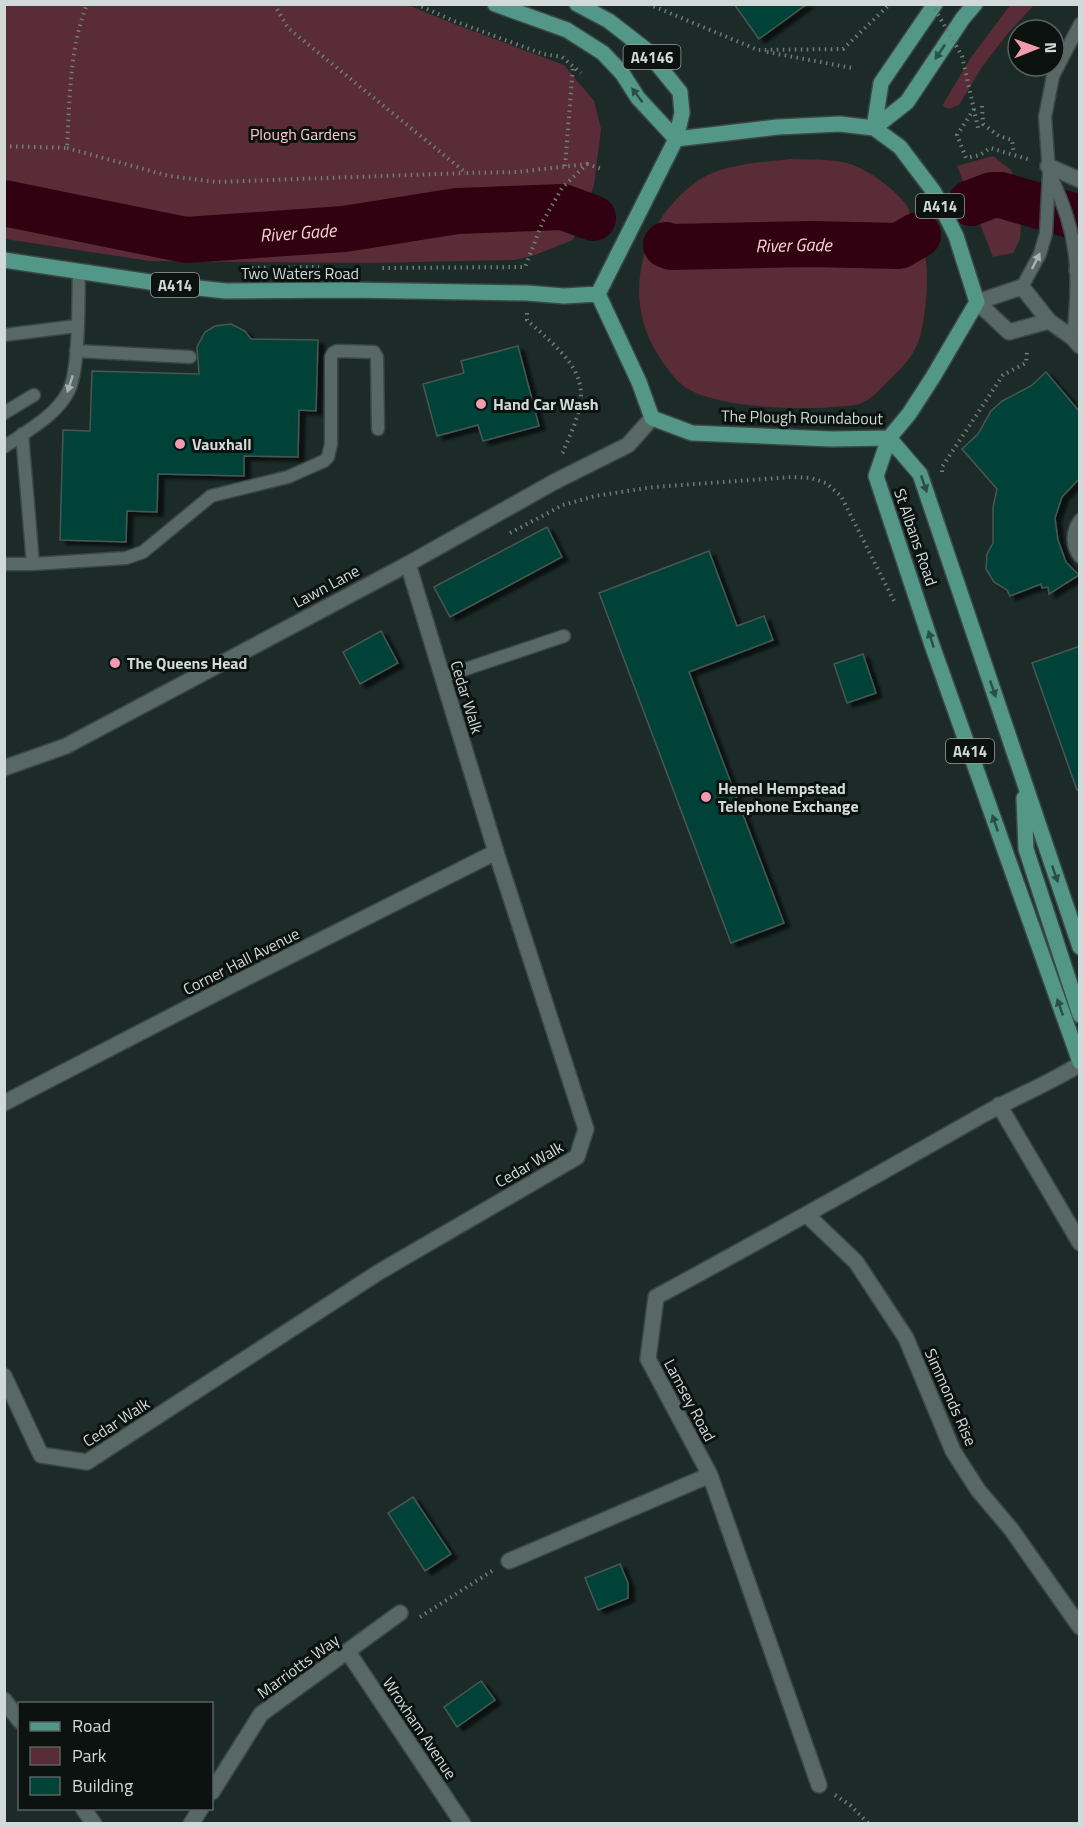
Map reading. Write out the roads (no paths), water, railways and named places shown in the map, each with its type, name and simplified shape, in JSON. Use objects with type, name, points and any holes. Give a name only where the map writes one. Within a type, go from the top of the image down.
[{"type":"main road","points":[[495,4],[567,30],[603,53],[622,73],[638,98],[676,139],[598,294],[639,382],[652,418]]},
{"type":"main road","name":"A4146","points":[[577,4],[609,21],[645,49],[680,92],[682,113],[676,139]]},
{"type":"main road","points":[[874,128],[881,83],[934,4]]},
{"type":"main road","points":[[874,128],[908,102],[963,18],[975,4]]},
{"type":"main road","name":"A414","points":[[676,139],[778,127],[840,124],[874,128],[900,147],[934,192],[956,236],[977,302]]},
{"type":"main road","name":"Two Waters Road","points":[[4,260],[226,291],[526,292],[564,296],[598,294]]},
{"type":"main road","name":"The Plough Roundabout","points":[[652,418],[692,433],[832,439],[889,438],[909,414],[933,377],[977,302]]},
{"type":"main road","name":"St Albans Road","points":[[889,438],[920,474],[1080,947]]},
{"type":"main road","name":"St Albans Road","points":[[889,438],[876,476],[932,645],[1080,1063]]},
{"type":"main road","name":"A414","points":[[1023,780],[1026,849],[1080,1015]]},
{"type":"street","points":[[1049,170],[1080,180]]},
{"type":"street","points":[[1048,321],[1009,332],[977,302],[1022,287],[1048,321],[1076,342]]},
{"type":"street","name":"Lawn Lane","points":[[4,768],[66,746],[408,564],[554,482],[628,445],[652,418]]},
{"type":"street","name":"Cedar Walk","points":[[4,1376],[41,1455],[87,1462],[379,1272],[577,1157],[586,1130],[496,852],[408,564]]},
{"type":"street","name":"Corner Hall Avenue","points":[[4,1103],[496,852]]},
{"type":"street","name":"Lamsey Road","points":[[819,1785],[710,1475],[648,1359],[656,1297],[807,1215],[999,1105],[1055,1081],[1080,1063]]},
{"type":"street","points":[[999,1105],[1080,1243]]},
{"type":"street","name":"Simmonds Rise","points":[[807,1215],[856,1262],[906,1338],[952,1451],[978,1490],[1011,1529],[1080,1628]]},
{"type":"street","points":[[509,1561],[710,1475]]},
{"type":"street","name":"Marriotts Way","points":[[213,1790],[261,1714],[400,1613]]},
{"type":"street","name":"Wroxham Avenue","points":[[348,1652],[463,1824]]},
{"type":"street","points":[[4,1700],[18,1718]]},
{"type":"street","points":[[84,1810],[94,1824]]},
{"type":"street","points":[[191,1824],[200,1810]]},
{"type":"lane","points":[[1022,287],[1040,254],[1046,232],[1049,170],[1045,117],[1053,76],[1080,24]]},
{"type":"lane","points":[[1049,170],[1063,202],[1074,246],[1078,272],[1076,342]]},
{"type":"lane","points":[[4,447],[58,405],[69,392],[74,376],[79,271]]},
{"type":"lane","points":[[4,335],[77,326]]},
{"type":"lane","points":[[76,351],[190,357]]},
{"type":"lane","points":[[4,564],[126,558],[136,555],[211,496],[288,477],[324,461],[331,444],[331,357],[337,351],[374,352],[377,357],[378,429]]},
{"type":"lane","points":[[4,413],[34,395]]},
{"type":"lane","points":[[22,434],[33,564]]},
{"type":"lane","points":[[1080,520],[1073,530],[1075,550],[1080,557]]},
{"type":"lane","points":[[442,678],[564,636]]},
{"type":"waterway","name":"River Gade","points":[[971,203],[992,195],[1001,195],[1080,218]]},
{"type":"waterway","name":"River Gade","points":[[4,203],[186,240],[344,229],[457,211],[563,207],[593,218]]},
{"type":"waterway","name":"River Gade","points":[[666,245],[671,247],[811,244],[899,246],[918,235]]},
{"type":"place","name":"Hand Car Wash","points":[[481,404]]},
{"type":"place","name":"Vauxhall","points":[[180,444]]},
{"type":"place","name":"The Queens Head","points":[[115,663]]},
{"type":"place","name":"Hemel Hempstead Telephone Exchange","points":[[706,797]]},
{"type":"park label","name":"Plough Gardens","points":[[303,134]]}]
